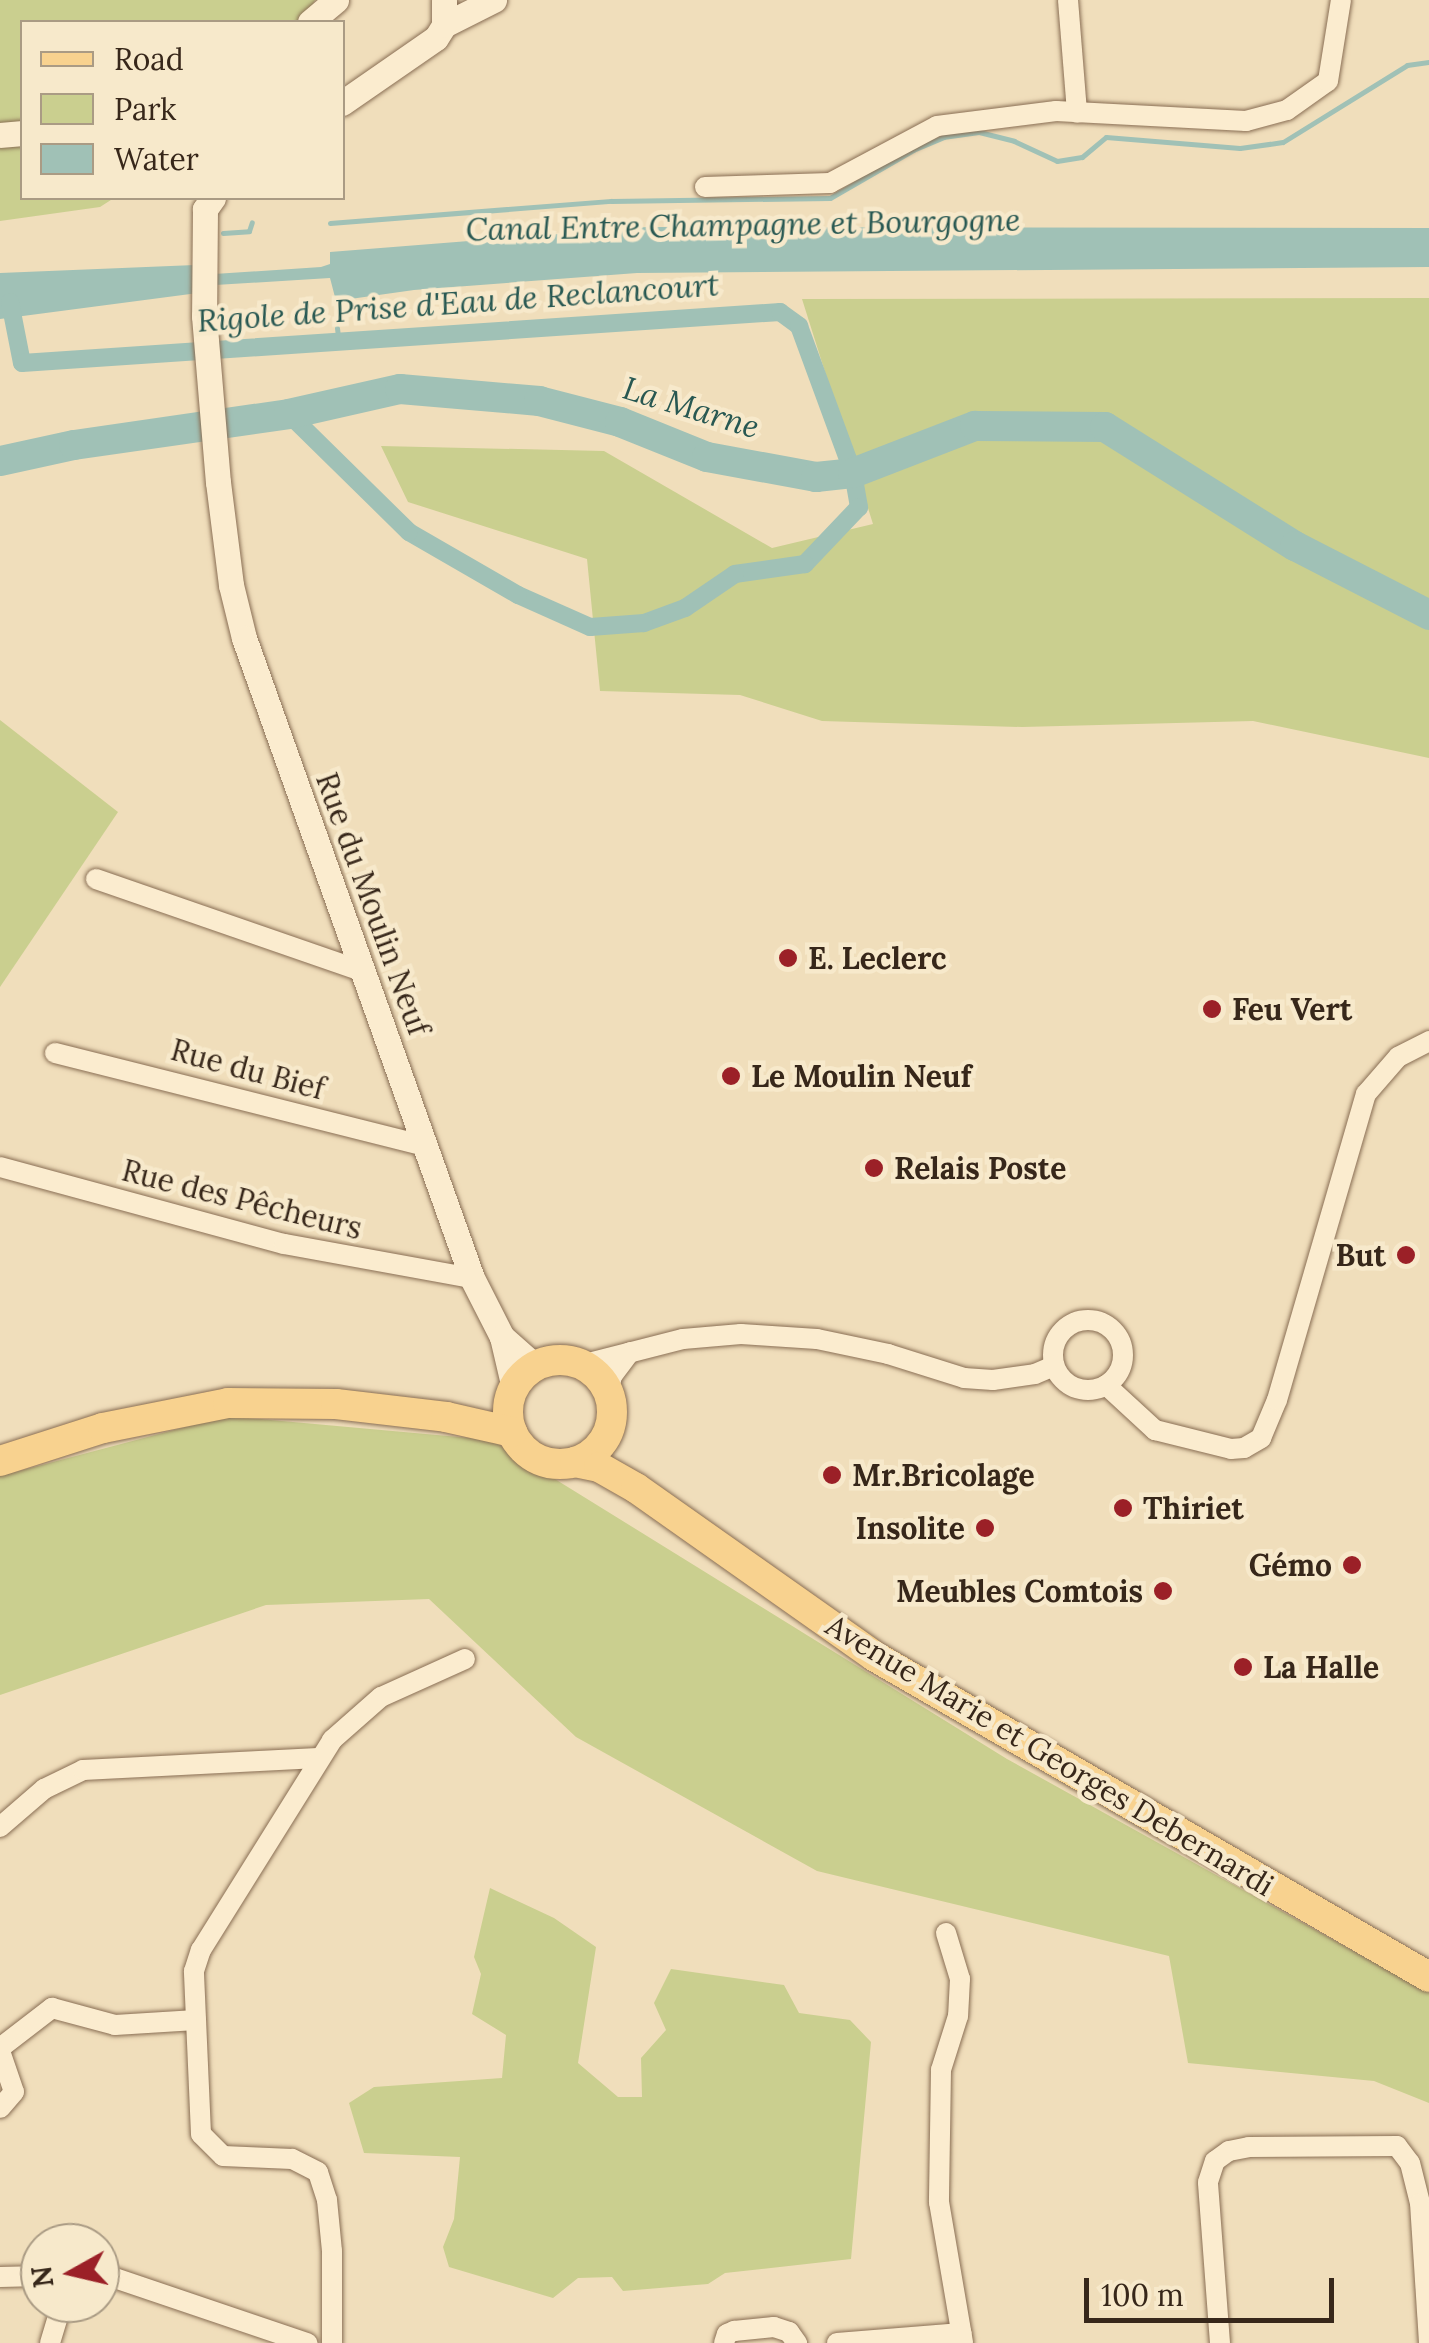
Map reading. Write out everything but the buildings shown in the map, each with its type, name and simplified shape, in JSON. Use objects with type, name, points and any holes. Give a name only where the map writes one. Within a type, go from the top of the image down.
[{"type":"main road","points":[[0,1461],[103,1428],[228,1402],[336,1404],[446,1417],[517,1397],[566,1360],[582,1365],[608,1392],[612,1407],[606,1436],[598,1447],[575,1462],[545,1462],[531,1455],[517,1397]]},
{"type":"main road","name":"Avenue Marie et Georges Debernardi","points":[[606,1436],[618,1464],[636,1488]]},
{"type":"main road","name":"Avenue Marie et Georges Debernardi","points":[[575,1462],[600,1467],[636,1488],[874,1656],[1427,1975]]},
{"type":"street","points":[[312,20],[336,0]]},
{"type":"street","points":[[345,101],[417,54],[444,12],[494,0]]},
{"type":"street","points":[[1068,0],[1077,112]]},
{"type":"street","points":[[705,187],[830,184],[937,126],[1077,112],[1246,121],[1287,110],[1328,81],[1342,0]]},
{"type":"street","name":"Rue du Moulin Neuf","points":[[211,200],[204,209],[202,254],[206,328],[218,482],[231,585],[244,638],[472,1278],[502,1338],[517,1397]]},
{"type":"street","points":[[96,879],[362,971]]},
{"type":"street","points":[[1106,1385],[1155,1430],[1231,1449],[1244,1448],[1261,1438],[1277,1400],[1366,1094],[1398,1057],[1429,1041]]},
{"type":"street","name":"Rue du Bief","points":[[56,1053],[424,1146]]},
{"type":"street","name":"Rue des Pêcheurs","points":[[0,1167],[284,1244],[429,1274],[472,1278]]},
{"type":"street","points":[[1079,1320],[1101,1322],[1120,1338],[1124,1351],[1116,1376],[1106,1385],[1092,1390],[1074,1388],[1054,1366],[1054,1343],[1060,1332],[1079,1320]]},
{"type":"street","points":[[582,1365],[682,1339],[772,1335],[870,1350],[964,1378],[993,1380],[1054,1366]]},
{"type":"street","points":[[608,1392],[612,1376],[630,1352]]},
{"type":"street","points":[[332,2343],[332,2251],[318,2172],[303,2162],[223,2156],[207,2145],[199,2121],[194,1971],[201,1950],[318,1758],[347,1724],[381,1697],[465,1659]]},
{"type":"street","points":[[0,1828],[44,1789],[83,1770],[318,1758]]},
{"type":"street","points":[[837,2343],[962,2338],[939,2202],[941,2070],[958,2016],[960,1978],[946,1934]]},
{"type":"street","points":[[0,2108],[14,2092],[0,2050],[52,2008],[116,2025],[196,2020]]},
{"type":"street","points":[[1220,2343],[1208,2182],[1215,2161],[1229,2151],[1248,2147],[1397,2146],[1410,2163],[1420,2204],[1426,2243],[1428,2343]]},
{"type":"street","points":[[120,2280],[307,2343]]},
{"type":"street","points":[[724,2343],[727,2334],[734,2331],[774,2328],[789,2332],[797,2343]]},
{"type":"green space","points":[[0,0],[315,0],[305,20],[20,20],[20,200],[111,200],[100,207],[0,221]]},
{"type":"green space","points":[[1429,298],[1429,758],[1253,721],[1022,727],[822,721],[740,695],[600,691],[587,559],[408,502],[381,446],[604,451],[772,548],[873,524],[802,299]]},
{"type":"green space","points":[[0,720],[118,812],[0,987]]},
{"type":"green space","points":[[227,1416],[492,1440],[1007,1759],[1429,1993],[1429,2103],[1374,2081],[1188,2063],[1169,1956],[817,1871],[576,1737],[429,1599],[266,1605],[0,1695],[0,1476]]},
{"type":"green space","points":[[490,1888],[554,1918],[596,1947],[578,2063],[618,2097],[642,2097],[641,2058],[666,2030],[654,2003],[671,1969],[784,1985],[799,2013],[850,2020],[871,2042],[851,2259],[725,2273],[708,2284],[623,2291],[612,2277],[578,2278],[553,2298],[449,2267],[443,2247],[454,2219],[460,2157],[364,2153],[349,2103],[374,2087],[502,2078],[506,2035],[472,2014],[481,1974],[474,1957]]},
{"type":"water","points":[[647,227],[1429,228],[1429,267],[637,273],[414,290],[336,301],[330,278],[199,286],[198,293],[0,319],[0,273],[195,265],[199,275],[321,267],[330,264],[330,252]]},
{"type":"waterway","name":"Canal Entre Champagne et Bourgogne","points":[[330,223],[611,201],[830,198],[913,150],[943,137],[979,132],[1014,141],[1057,161],[1082,157],[1106,137],[1240,148],[1283,142],[1407,65],[1429,62]]},
{"type":"waterway","points":[[223,233],[249,231],[252,222]]},
{"type":"waterway","name":"Rigole de Prise d'Eau de Reclancourt","points":[[10,302],[22,363],[780,312],[799,326],[853,473],[859,507],[805,564],[735,574],[685,608],[644,623],[590,627],[518,595],[409,532],[289,414]]},
{"type":"waterway","points":[[337,328],[339,345]]},
{"type":"waterway","name":"La Marne","points":[[0,461],[74,445],[289,414],[400,389],[539,401],[620,422],[707,457],[816,477],[853,473],[975,426],[1105,427],[1295,546],[1429,615]]},
{"type":"place","name":"E. Leclerc","points":[[788,958]]},
{"type":"place","name":"Feu Vert","points":[[1212,1009]]},
{"type":"place","name":"Le Moulin Neuf","points":[[731,1076]]},
{"type":"place","name":"Relais Poste","points":[[874,1168]]},
{"type":"place","name":"But","points":[[1406,1255]]},
{"type":"place","name":"Mr.Bricolage","points":[[832,1475]]},
{"type":"place","name":"Thiriet","points":[[1123,1508]]},
{"type":"place","name":"Insolite","points":[[985,1528]]},
{"type":"place","name":"Gémo","points":[[1352,1565]]},
{"type":"place","name":"Meubles Comtois","points":[[1163,1591]]},
{"type":"place","name":"La Halle","points":[[1243,1667]]}]
